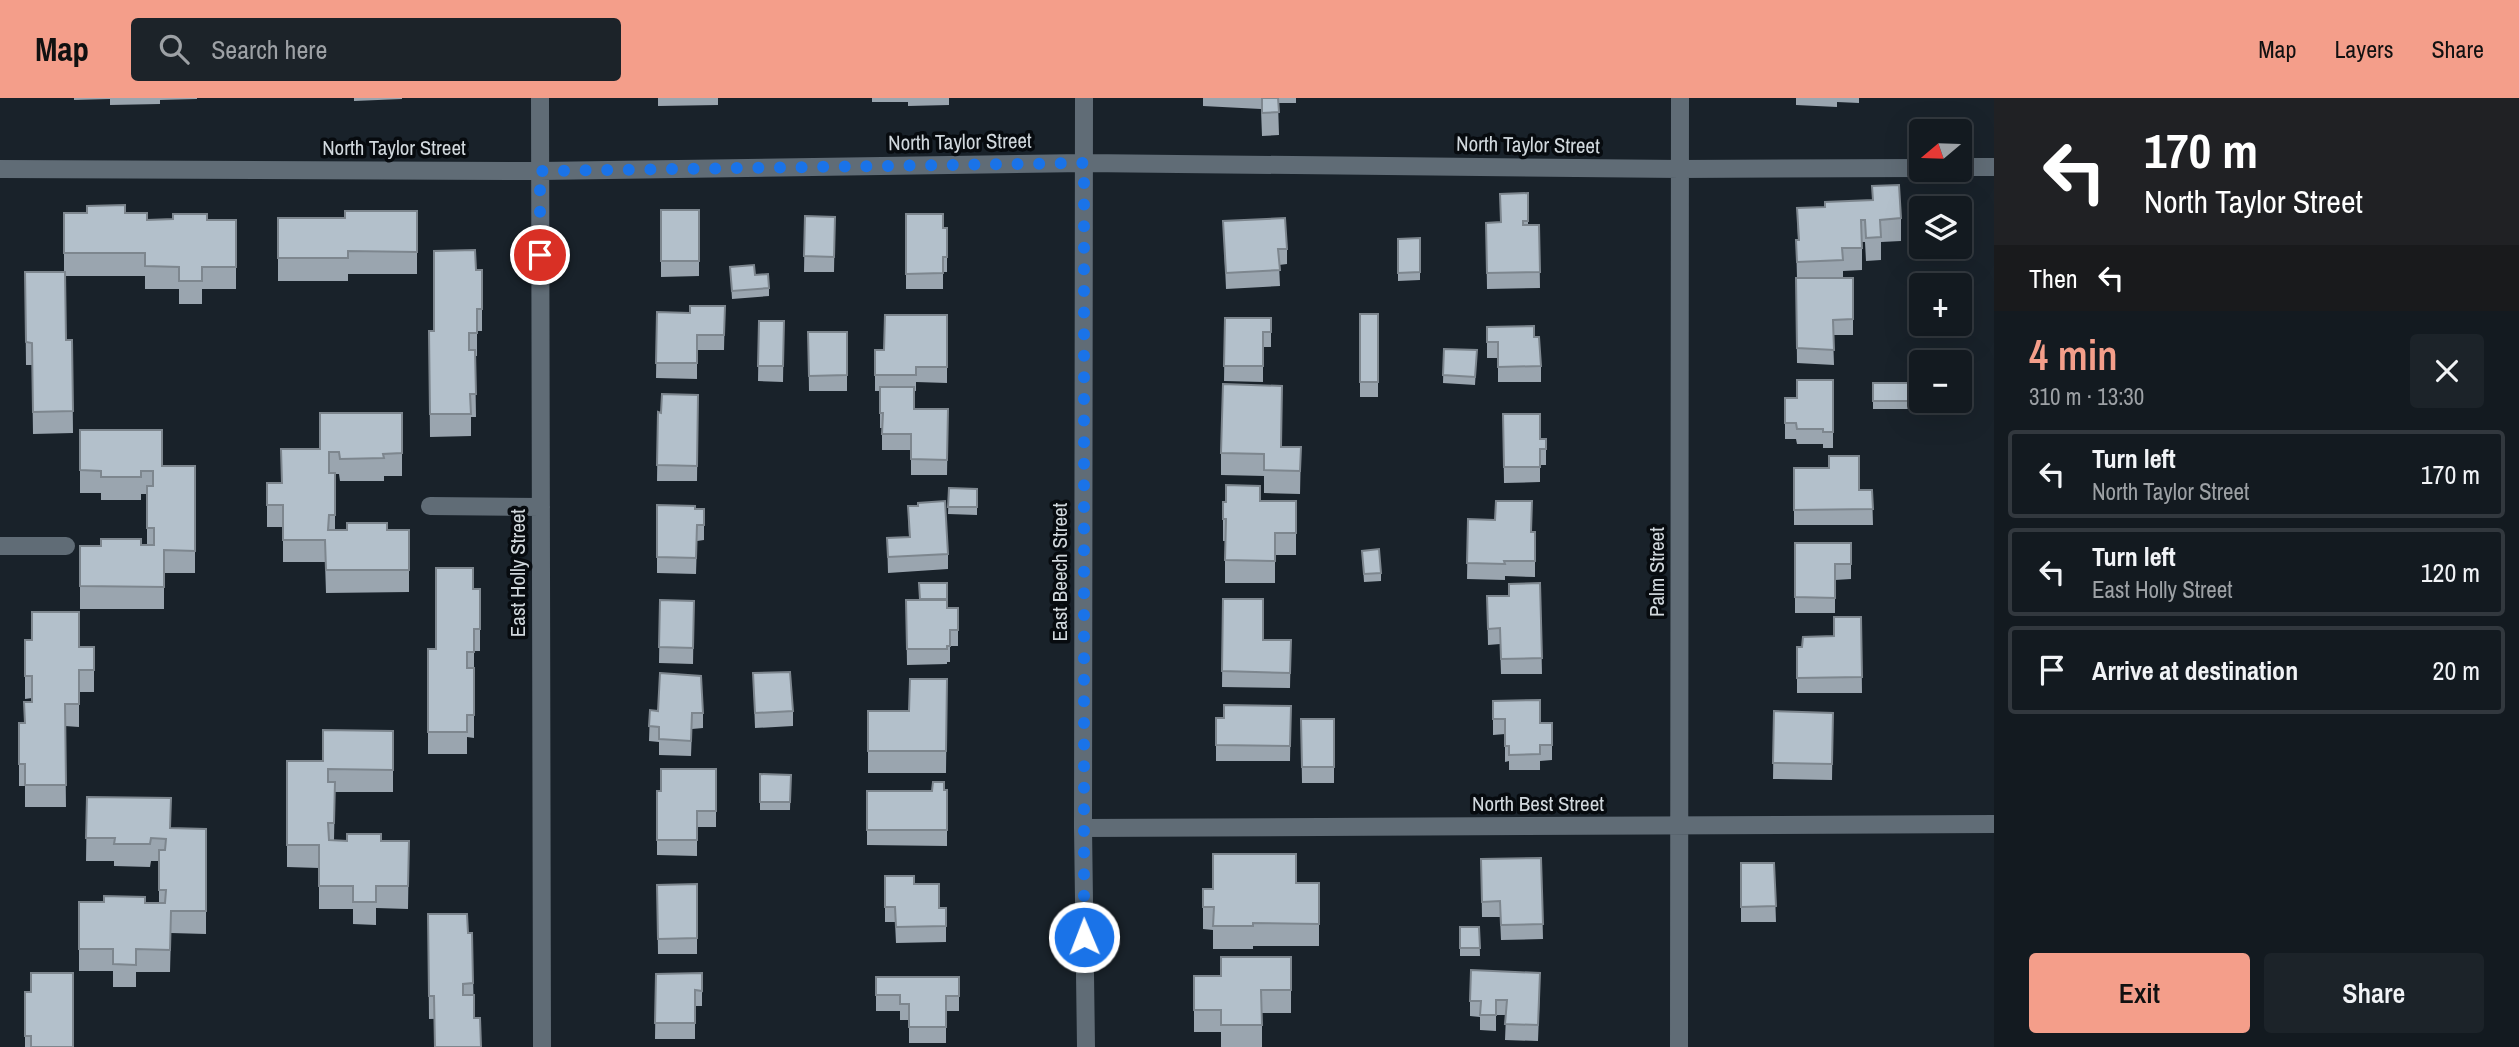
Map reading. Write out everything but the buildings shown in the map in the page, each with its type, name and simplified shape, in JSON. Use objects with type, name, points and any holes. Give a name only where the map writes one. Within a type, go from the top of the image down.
[{"type":"street","name":"East Holly Street","points":[[540,98],[542,1047]]},
{"type":"street","name":"East Beech Street","points":[[1084,98],[1083,828],[1086,1047]]},
{"type":"street","name":"Palm Street","points":[[1679,1047],[1680,98]]},
{"type":"street","name":"North Taylor Street","points":[[0,169],[540,171],[1084,163],[1680,169],[1909,167]]},
{"type":"street","points":[[1972,167],[1994,167]]},
{"type":"street","points":[[430,506],[541,507]]},
{"type":"street","points":[[0,546],[66,546]]},
{"type":"street","name":"North Best Street","points":[[1083,828],[1994,824]]},
{"type":"route","points":[[540,255],[540,171],[1084,163],[1084,937]]}]
